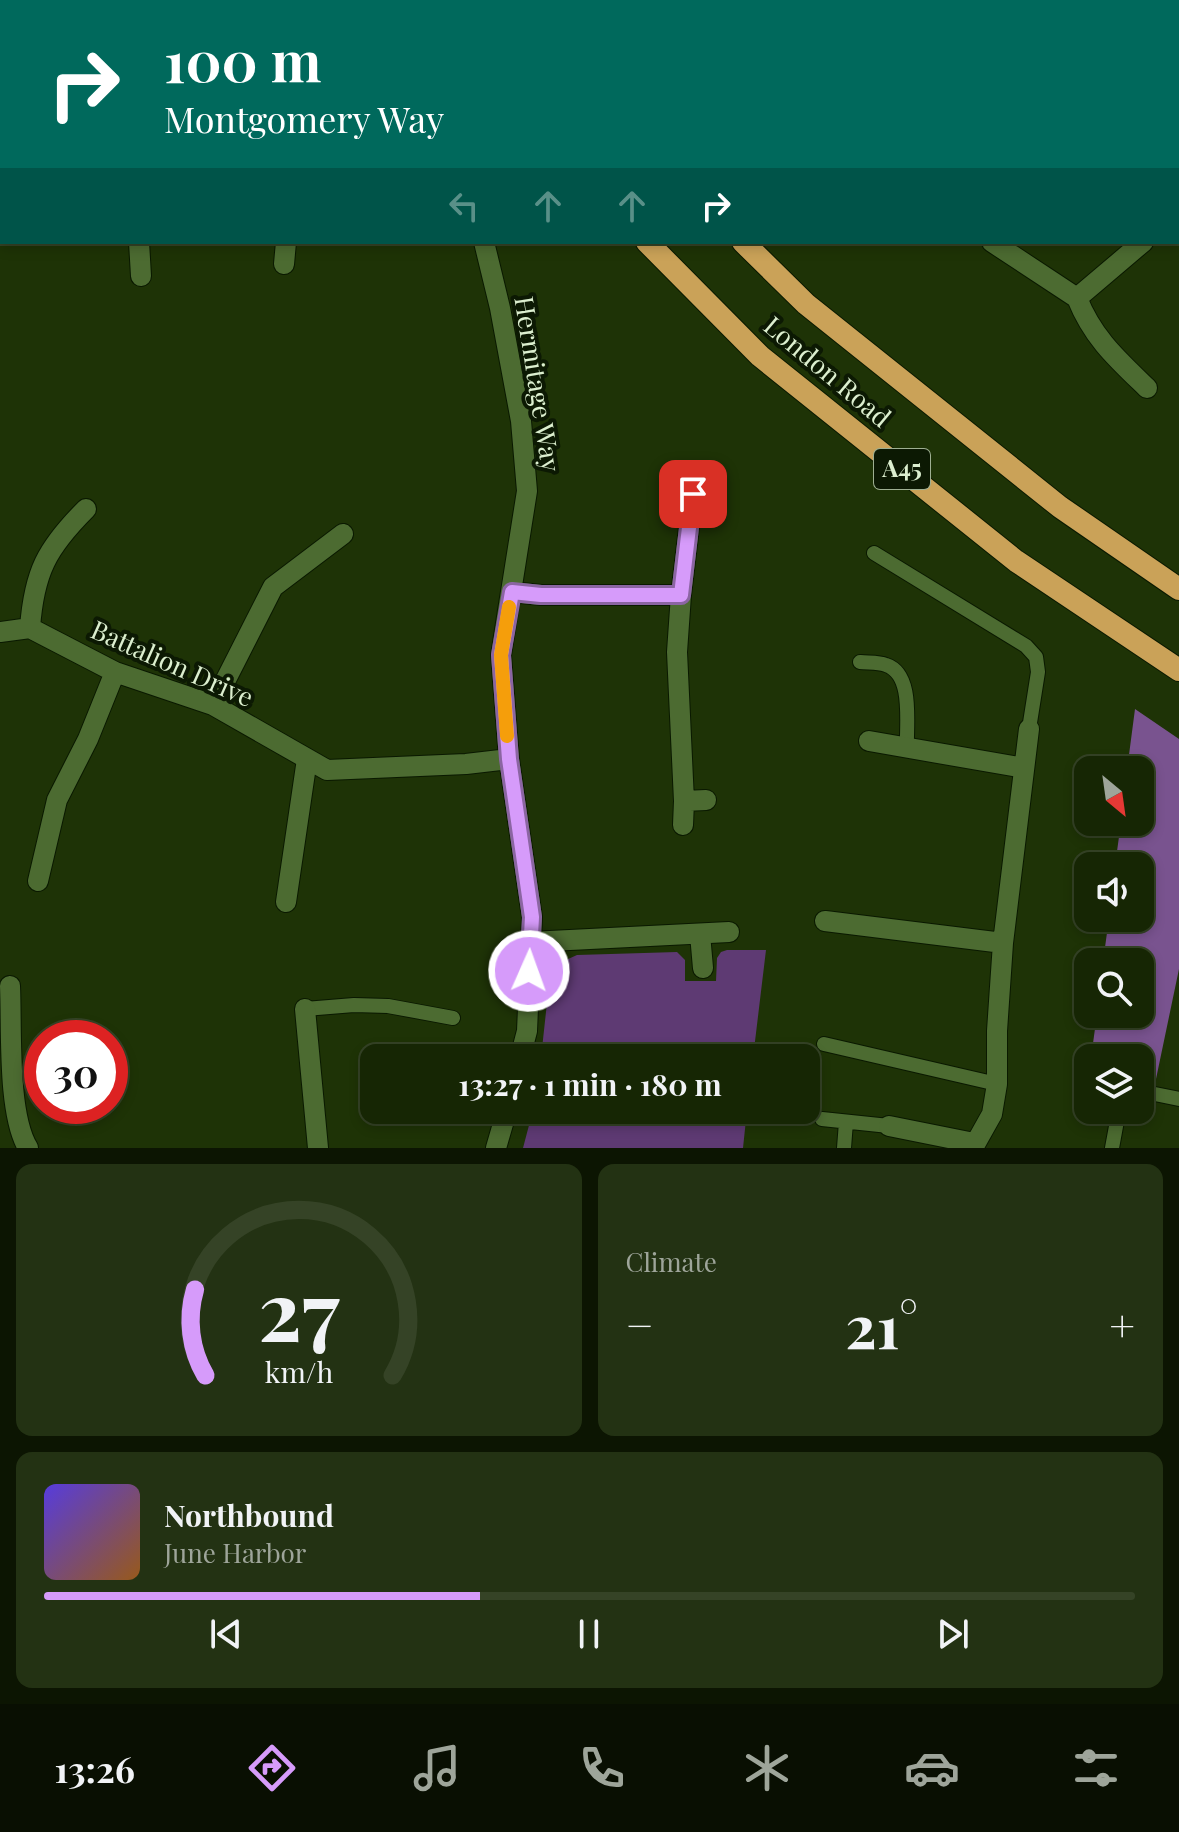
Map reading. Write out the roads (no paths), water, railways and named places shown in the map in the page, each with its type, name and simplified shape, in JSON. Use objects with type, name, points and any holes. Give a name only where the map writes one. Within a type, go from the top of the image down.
[{"type":"highway","name":"London Road","points":[[649,244],[760,356],[1016,561],[1179,670]]},
{"type":"highway","name":"London Road","points":[[745,244],[806,304],[1048,497],[1179,589]]},
{"type":"street","points":[[139,244],[141,276]]},
{"type":"street","points":[[284,264],[286,244]]},
{"type":"street","name":"Hermitage Way","points":[[484,244],[521,421],[527,491],[501,655],[509,759],[532,917],[527,1031],[524,1044]]},
{"type":"street","points":[[995,244],[1077,298],[1088,325],[1107,350],[1147,388]]},
{"type":"street","points":[[1077,298],[1141,244]]},
{"type":"street","points":[[683,825],[677,652],[693,494]]},
{"type":"street","points":[[0,632],[30,628],[32,598],[42,566],[58,537],[86,509]]},
{"type":"street","points":[[213,705],[273,587],[343,534]]},
{"type":"street","points":[[512,592],[541,595],[681,595]]},
{"type":"street","name":"Battalion Drive","points":[[30,628],[115,672],[213,705],[327,770],[509,759]]},
{"type":"street","points":[[38,881],[57,800],[88,739],[115,672]]},
{"type":"street","points":[[889,1126],[973,1146],[992,1114],[997,1084],[1003,943],[1029,729]]},
{"type":"street","points":[[869,741],[1024,768]]},
{"type":"street","points":[[286,902],[307,759]]},
{"type":"street","points":[[684,801],[706,800]]},
{"type":"street","points":[[825,921],[1003,943]]},
{"type":"street","points":[[530,942],[729,932]]},
{"type":"street","points":[[700,934],[703,968]]},
{"type":"street","points":[[10,986],[14,1089],[22,1138],[28,1148]]},
{"type":"street","points":[[305,1009],[318,1148]]},
{"type":"street","points":[[496,1148],[503,1124]]},
{"type":"lane","points":[[874,553],[1026,646],[1036,657],[1038,672],[1029,729]]},
{"type":"lane","points":[[860,662],[885,665],[896,671],[903,682],[907,747]]},
{"type":"lane","points":[[305,1009],[388,1006],[453,1018]]},
{"type":"lane","points":[[824,1044],[997,1084]]},
{"type":"lane","points":[[1154,1094],[1179,1099]]},
{"type":"lane","points":[[822,1119],[889,1126]]},
{"type":"lane","points":[[844,1148],[846,1122]]},
{"type":"lane","points":[[1112,1148],[1116,1124]]}]
